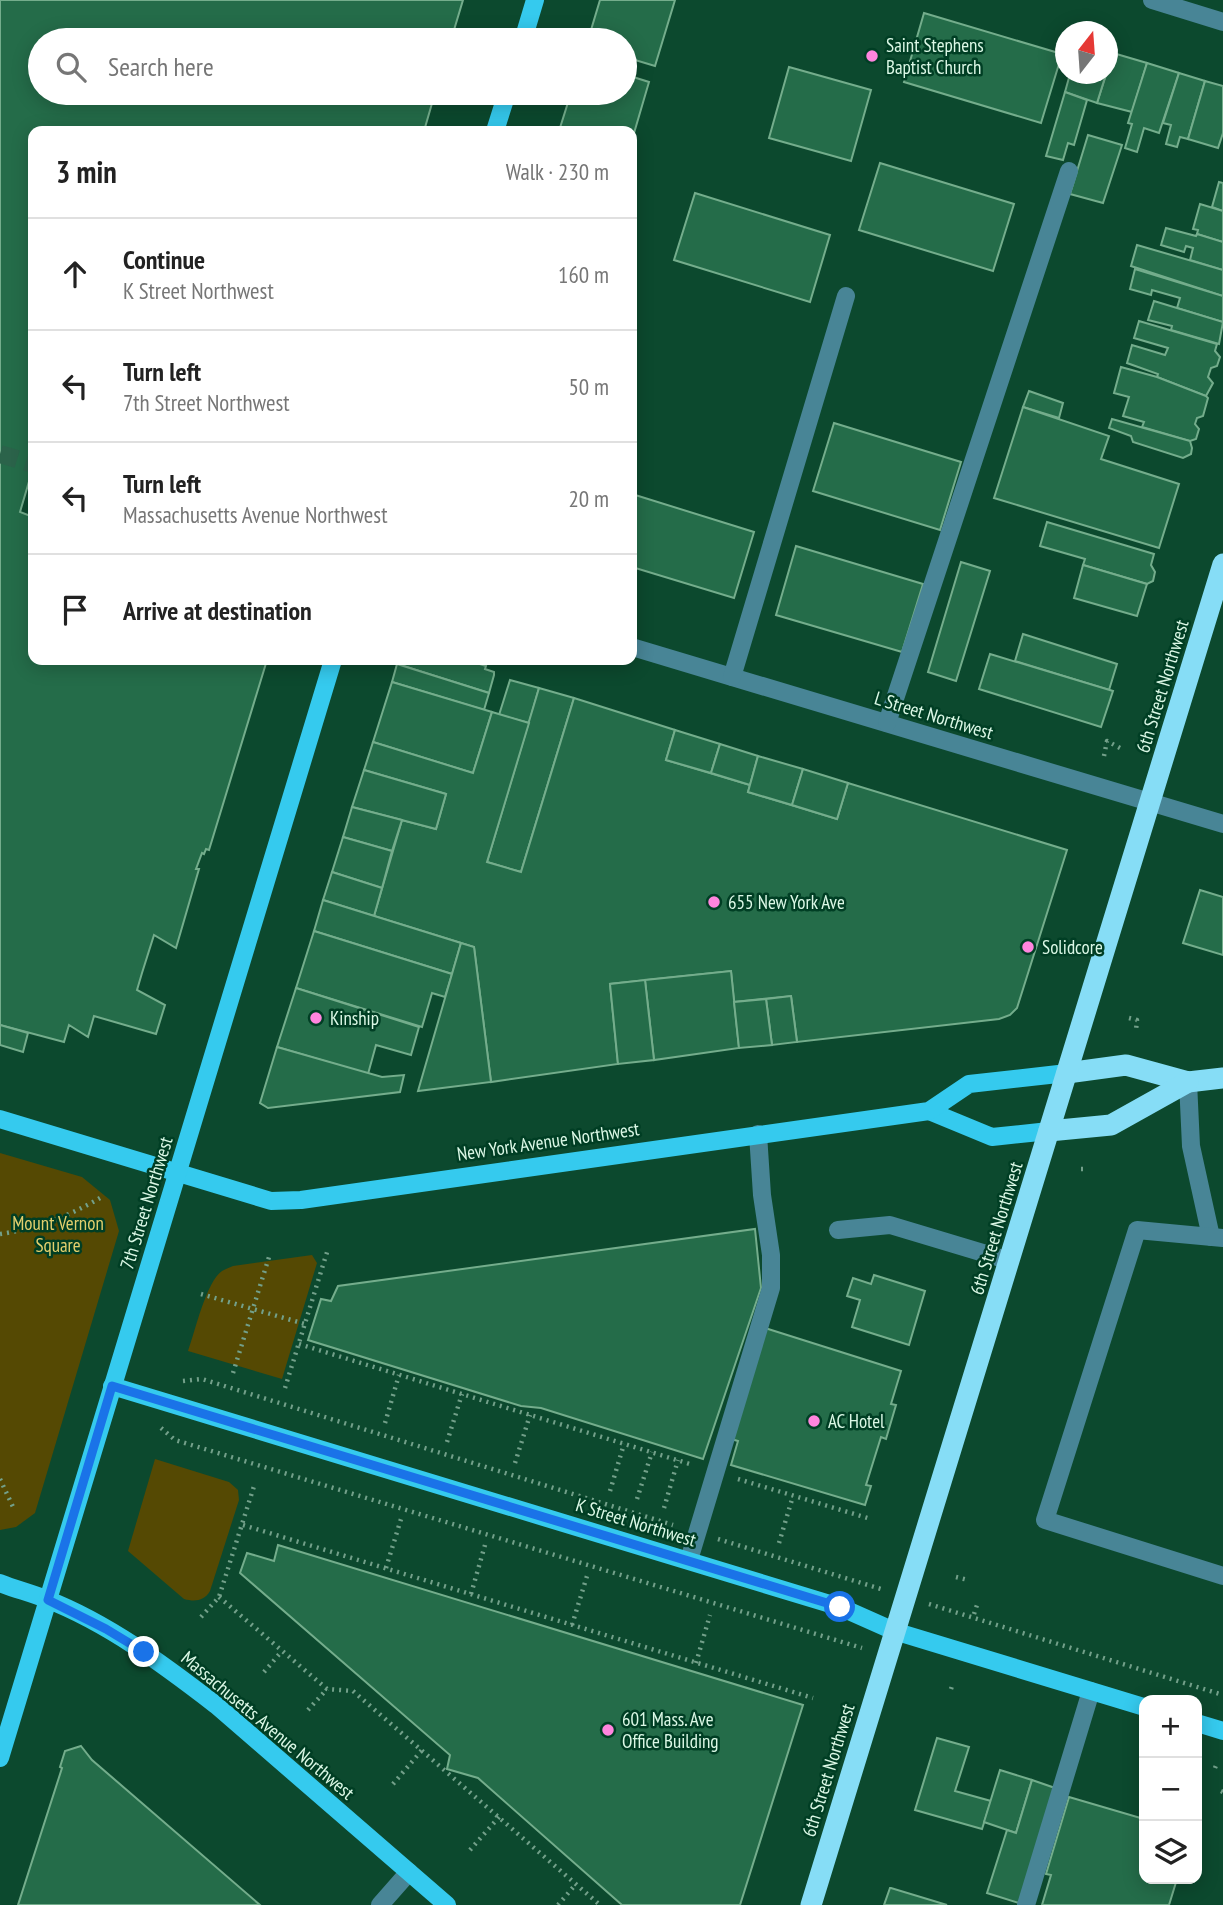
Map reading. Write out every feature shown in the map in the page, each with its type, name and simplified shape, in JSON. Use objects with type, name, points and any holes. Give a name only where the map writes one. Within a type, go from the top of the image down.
[{"type":"highway","name":"6th Street Northwest","points":[[811,1905],[1223,564]]},
{"type":"highway","name":"New York Avenue Northwest","points":[[1067,1073],[1126,1065],[1188,1082],[1223,1078]]},
{"type":"highway","name":"New York Avenue Northwest","points":[[1049,1131],[1111,1125],[1188,1082]]},
{"type":"main road","points":[[527,28],[535,0]]},
{"type":"main road","points":[[496,126],[503,105]]},
{"type":"main road","name":"7th Street Northwest","points":[[0,1758],[331,665]]},
{"type":"main road","name":"New York Avenue Northwest","points":[[0,1119],[271,1201],[301,1200],[929,1111],[969,1084],[1067,1073]]},
{"type":"main road","name":"New York Avenue Northwest","points":[[929,1111],[992,1136],[1049,1131]]},
{"type":"main road","name":"K Street Northwest","points":[[112,1386],[689,1560],[840,1607],[894,1631],[1139,1705]]},
{"type":"main road","points":[[0,1583],[48,1600]]},
{"type":"main road","name":"Massachusetts Avenue Northwest","points":[[48,1600],[106,1629],[216,1704],[447,1905]]},
{"type":"main road","points":[[1202,1725],[1223,1731]]},
{"type":"street","points":[[1152,0],[1223,22]]},
{"type":"street","points":[[887,723],[1069,172]]},
{"type":"street","points":[[732,677],[846,296]]},
{"type":"street","name":"L Street Northwest","points":[[637,648],[1223,824]]},
{"type":"street","points":[[1188,1082],[1191,1146],[1217,1237],[1137,1230],[1045,1520],[1223,1576]]},
{"type":"street","points":[[689,1560],[771,1287],[771,1255],[762,1195],[758,1134]]},
{"type":"street","points":[[838,1230],[890,1225],[1010,1261]]},
{"type":"street","points":[[1026,1905],[1091,1691]]},
{"type":"street","points":[[380,1905],[409,1872]]},
{"type":"path","points":[[1104,756],[1107,741],[1122,749]]},
{"type":"path","points":[[1129,1018],[1137,1020],[1136,1030]]},
{"type":"path","points":[[0,1234],[50,1222],[100,1198]]},
{"type":"path","points":[[285,1388],[328,1250]]},
{"type":"path","points":[[233,1373],[269,1256]]},
{"type":"path","points":[[201,1294],[305,1324]]},
{"type":"path","points":[[299,1344],[871,1520]]},
{"type":"path","points":[[385,1423],[399,1375]]},
{"type":"path","points":[[172,1381],[202,1379],[667,1523]]},
{"type":"path","points":[[447,1442],[462,1394]]},
{"type":"path","points":[[515,1463],[530,1415]]},
{"type":"path","points":[[159,1426],[175,1440],[846,1643]]},
{"type":"path","points":[[610,1491],[624,1444]]},
{"type":"path","points":[[638,1499],[652,1452]]},
{"type":"path","points":[[664,1508],[678,1461]]},
{"type":"path","points":[[0,1479],[14,1509]]},
{"type":"path","points":[[201,1617],[219,1597],[256,1483]]},
{"type":"path","points":[[779,1543],[793,1496]]},
{"type":"path","points":[[386,1568],[401,1520]]},
{"type":"path","points":[[243,1525],[813,1698]]},
{"type":"path","points":[[718,1539],[864,1584]]},
{"type":"path","points":[[471,1594],[485,1545]]},
{"type":"path","points":[[572,1625],[587,1576]]},
{"type":"path","points":[[956,1577],[968,1580]]},
{"type":"path","points":[[219,1597],[327,1689],[352,1691],[600,1905]]},
{"type":"path","points":[[974,1614],[977,1605]]},
{"type":"path","points":[[954,1612],[1223,1695]]},
{"type":"path","points":[[696,1663],[710,1615]]},
{"type":"path","points":[[264,1672],[282,1651]]},
{"type":"path","points":[[308,1710],[327,1689]]},
{"type":"path","points":[[393,1784],[422,1750]]},
{"type":"path","points":[[470,1850],[499,1817]]},
{"type":"path","points":[[558,1905],[576,1884]]},
{"type":"green space","name":"Mount Vernon Square","points":[[0,1153],[82,1177],[110,1200],[119,1231],[35,1513],[16,1527],[0,1530]]},
{"type":"green space","points":[[312,1255],[317,1263],[282,1379],[188,1351],[206,1296],[222,1271],[233,1266]]},
{"type":"green space","points":[[155,1459],[229,1482],[238,1490],[239,1500],[210,1591],[199,1600],[184,1599],[128,1551]]},
{"type":"building","points":[[0,0],[463,0],[455,28],[28,28],[28,105],[432,105],[425,126],[28,126],[28,485],[20,512],[28,515],[28,665],[265,665],[209,850],[206,849],[204,854],[202,853],[196,869],[199,869],[176,948],[154,935],[142,973],[137,990],[165,1005],[156,1034],[94,1016],[88,1037],[69,1025],[64,1042],[0,1025]]},
{"type":"building","points":[[600,0],[675,0],[655,66],[637,61],[637,28],[592,28]]},
{"type":"building","points":[[924,13],[1055,52],[1055,77],[1041,123],[904,82]]},
{"type":"building","points":[[1118,54],[1147,63],[1132,112],[1097,103],[1103,84],[1118,84]]},
{"type":"building","points":[[1147,63],[1179,73],[1159,133],[1144,128],[1137,152],[1125,148],[1132,124],[1128,123]]},
{"type":"building","points":[[789,67],[871,90],[851,161],[769,138]]},
{"type":"building","points":[[1179,73],[1205,81],[1188,139],[1180,137],[1177,147],[1166,144],[1171,125],[1163,123]]},
{"type":"building","points":[[637,78],[649,82],[636,126],[561,126],[567,105],[637,105]]},
{"type":"building","points":[[1205,81],[1223,86],[1223,133],[1218,148],[1188,139]]},
{"type":"building","points":[[1067,84],[1103,84],[1097,103],[1065,92]]},
{"type":"building","points":[[1065,92],[1087,100],[1074,145],[1068,143],[1063,160],[1046,156]]},
{"type":"building","points":[[1088,135],[1122,145],[1103,203],[1070,194]]},
{"type":"building","points":[[880,163],[1014,204],[993,271],[859,230]]},
{"type":"building","points":[[1219,182],[1223,183],[1223,211],[1212,207]]},
{"type":"building","points":[[695,193],[830,235],[810,302],[674,260]]},
{"type":"building","points":[[1200,204],[1223,211],[1223,242],[1197,234],[1198,230],[1193,229]]},
{"type":"building","points":[[1166,228],[1223,242],[1223,270],[1190,260],[1193,248],[1186,246],[1184,252],[1161,245]]},
{"type":"building","points":[[1137,245],[1223,270],[1223,296],[1131,266]]},
{"type":"building","points":[[1135,269],[1223,296],[1223,322],[1177,308],[1180,298],[1152,290],[1151,295],[1130,289]]},
{"type":"building","points":[[1154,301],[1223,322],[1219,344],[1171,330],[1172,326],[1148,320]]},
{"type":"building","points":[[1139,321],[1217,344],[1215,351],[1220,357],[1217,366],[1211,368],[1208,377],[1213,383],[1206,396],[1127,363],[1132,345],[1165,355],[1168,348],[1134,338]]},
{"type":"building","points":[[1121,367],[1157,377],[1206,396],[1208,398],[1203,416],[1197,418],[1195,424],[1199,429],[1196,439],[1190,441],[1142,427],[1144,422],[1123,416],[1129,397],[1114,393]]},
{"type":"building","points":[[1029,391],[1063,403],[1059,418],[1023,407]]},
{"type":"building","points":[[1023,407],[1109,436],[1101,459],[1179,484],[1159,548],[994,498]]},
{"type":"building","points":[[1112,419],[1190,441],[1191,454],[1183,458],[1133,442],[1131,436],[1109,428]]},
{"type":"building","points":[[834,423],[961,462],[940,530],[813,491]]},
{"type":"building","points":[[637,496],[754,532],[734,598],[637,569]]},
{"type":"building","points":[[1047,522],[1154,554],[1151,565],[1155,572],[1153,581],[1147,584],[1083,565],[1085,559],[1040,546]]},
{"type":"building","points":[[796,546],[923,584],[902,652],[776,615]]},
{"type":"building","points":[[961,562],[990,571],[956,681],[928,672]]},
{"type":"building","points":[[1083,565],[1147,584],[1137,616],[1074,598]]},
{"type":"building","points":[[1023,634],[1117,664],[1109,690],[1015,661]]},
{"type":"building","points":[[990,654],[1113,691],[1101,727],[979,689]]},
{"type":"building","points":[[397,665],[400,665],[489,693],[484,710],[392,682]]},
{"type":"building","points":[[400,665],[486,666],[485,669],[494,672],[489,693]]},
{"type":"building","points":[[510,680],[539,688],[529,723],[499,715]]},
{"type":"building","points":[[392,682],[492,712],[473,773],[373,742]]},
{"type":"building","points":[[539,688],[574,698],[521,872],[487,862]]},
{"type":"building","name":"655 New York Ave","points":[[574,698],[675,730],[666,760],[750,785],[748,792],[837,819],[848,783],[1067,850],[1017,1008],[1010,1015],[999,1019],[797,1042],[791,996],[734,1002],[731,971],[610,984],[618,1064],[491,1082],[474,947],[374,916],[402,820],[436,829],[446,794],[364,770],[373,742],[473,773],[492,712],[529,723],[487,862],[521,872]]},
{"type":"building","points":[[675,730],[720,744],[711,773],[666,760]]},
{"type":"building","points":[[720,744],[758,756],[750,785],[711,773]]},
{"type":"building","points":[[758,756],[803,769],[792,805],[748,792]]},
{"type":"building","points":[[803,769],[848,783],[837,819],[792,805]]},
{"type":"building","points":[[364,770],[446,794],[436,829],[352,807]]},
{"type":"building","points":[[352,807],[402,820],[392,851],[343,837]]},
{"type":"building","points":[[343,837],[392,851],[382,888],[332,872]]},
{"type":"building","points":[[332,872],[382,888],[374,916],[323,900]]},
{"type":"building","points":[[1200,890],[1223,897],[1223,955],[1183,943]]},
{"type":"building","points":[[323,900],[461,943],[452,974],[314,931]]},
{"type":"building","points":[[314,931],[452,974],[445,997],[432,993],[422,1027],[296,988]]},
{"type":"building","points":[[461,943],[474,947],[491,1082],[418,1091]]},
{"type":"building","points":[[731,971],[739,1048],[654,1060],[645,980]]},
{"type":"building","points":[[645,980],[654,1060],[618,1064],[610,984]]},
{"type":"building","points":[[296,988],[419,1027],[411,1055],[376,1045],[368,1074],[277,1047]]},
{"type":"building","points":[[791,996],[797,1042],[772,1045],[766,999]]},
{"type":"building","points":[[766,999],[772,1045],[739,1048],[734,1002]]},
{"type":"building","points":[[0,1025],[28,1033],[23,1052],[0,1045]]},
{"type":"building","points":[[277,1047],[382,1077],[404,1075],[400,1092],[268,1108],[260,1103]]},
{"type":"building","points":[[755,1229],[761,1288],[703,1459],[541,1408],[521,1406],[308,1340],[321,1299],[331,1301],[338,1286]]},
{"type":"building","points":[[874,1275],[925,1291],[909,1345],[852,1327],[860,1300],[847,1296],[853,1278],[871,1284]]},
{"type":"building","name":"AC Hotel","points":[[765,1328],[901,1371],[891,1404],[896,1405],[886,1439],[881,1437],[866,1485],[871,1486],[865,1505],[731,1465],[738,1441],[731,1439]]},
{"type":"building","name":"601 Mass. Ave Office Building","points":[[278,1545],[803,1705],[740,1905],[622,1905],[478,1778],[447,1769],[450,1755],[240,1573],[247,1553],[274,1561]]},
{"type":"building","points":[[937,1738],[969,1747],[955,1791],[991,1801],[982,1829],[915,1810]]},
{"type":"building","points":[[81,1746],[92,1760],[260,1905],[18,1905],[65,1751]]},
{"type":"building","points":[[1000,1770],[1032,1780],[1016,1833],[984,1822]]},
{"type":"building","points":[[1032,1780],[1055,1788],[1019,1903],[987,1893],[1007,1830],[1016,1833]]},
{"type":"building","points":[[1069,1797],[1139,1818],[1139,1884],[1175,1884],[1169,1905],[1042,1905],[1051,1875],[1046,1874]]},
{"type":"building","points":[[891,1888],[947,1905],[884,1905]]},
{"type":"tunnel","points":[[0,454],[28,462]]},
{"type":"place","name":"Saint Stephens Baptist Church","points":[[872,56]]},
{"type":"place","name":"655 New York Ave","points":[[714,902]]},
{"type":"place","name":"Solidcore","points":[[1028,947]]},
{"type":"place","name":"Kinship","points":[[316,1018]]},
{"type":"place","name":"AC Hotel","points":[[814,1421]]},
{"type":"place","name":"601 Mass. Ave Office Building","points":[[608,1730]]},
{"type":"route","points":[[144,1652],[106,1629],[48,1600],[112,1386],[840,1607]]}]
